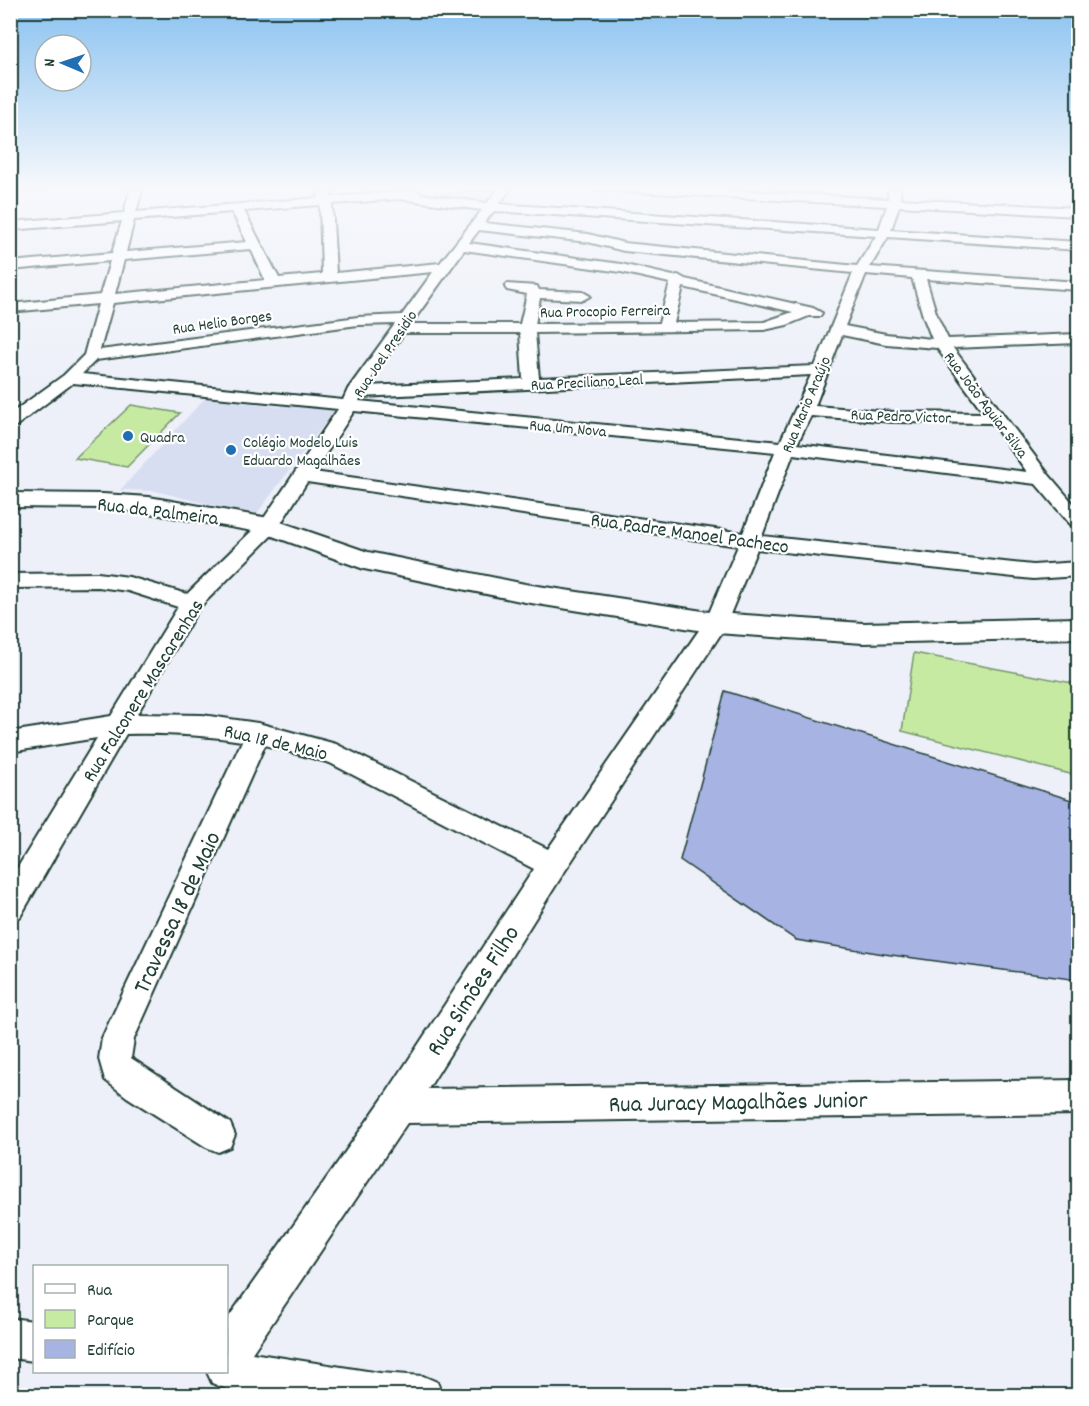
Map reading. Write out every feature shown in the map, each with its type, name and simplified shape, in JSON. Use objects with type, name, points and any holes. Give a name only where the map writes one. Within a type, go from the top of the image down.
[{"type":"main road","name":"Rua da Palmeira","points":[[10,500],[132,503],[269,526],[364,560],[525,593],[716,623],[863,633],[1078,628]]},
{"type":"street","points":[[10,422],[70,378],[91,356],[120,253]]},
{"type":"street","points":[[10,266],[169,253]]},
{"type":"street","points":[[259,253],[274,284]]},
{"type":"street","points":[[328,253],[329,279]]},
{"type":"street","name":"Rua Joel Presidio","points":[[269,526],[352,399],[456,253]]},
{"type":"street","points":[[509,253],[621,268],[678,279],[808,311],[838,324],[886,339],[942,344],[1078,338]]},
{"type":"street","points":[[682,253],[861,270],[1078,286]]},
{"type":"street","name":"Rua Mario Araújo","points":[[716,623],[786,448],[805,410],[838,324],[861,270],[872,253]]},
{"type":"street","points":[[10,308],[444,267]]},
{"type":"street","name":"Rua João Aguiar Silva","points":[[918,274],[930,316],[942,344],[1042,479],[1078,521]]},
{"type":"street","points":[[665,327],[678,279]]},
{"type":"street","points":[[512,287],[532,289],[534,294],[527,329],[531,384]]},
{"type":"street","points":[[534,294],[583,296]]},
{"type":"street","name":"Rua Procopio Ferreira","points":[[404,323],[527,329],[764,326],[782,322],[808,311]]},
{"type":"street","name":"Rua Helio Borges","points":[[91,356],[358,321],[404,323]]},
{"type":"street","name":"Rua Preciliano Leal","points":[[352,399],[531,384],[821,370]]},
{"type":"street","points":[[70,378],[352,399]]},
{"type":"street","name":"Rua Um Nova","points":[[352,399],[1042,479]]},
{"type":"street","name":"Rua Pedro Victor","points":[[805,410],[894,417],[997,418]]},
{"type":"street","name":"Rua Padre Manoel Pacheco","points":[[302,476],[749,541],[1033,572],[1078,569]]},
{"type":"street","name":"Rua Falconere Mascarenhas","points":[[10,908],[22,877],[191,603],[269,526]]},
{"type":"street","points":[[14,582],[74,579],[129,584],[191,603]]},
{"type":"street","name":"Rua Simões Filho","points":[[228,1353],[398,1106],[553,865],[716,623]]},
{"type":"street","name":"Rua 18 de Maio","points":[[10,742],[117,725],[162,723],[202,725],[258,734],[336,754],[553,865]]},
{"type":"street","name":"Travessa 18 de Maio","points":[[218,1135],[139,1085],[117,1068],[115,1059],[118,1038],[258,734]]},
{"type":"street","name":"Rua Juracy Magalhães Junior","points":[[398,1106],[1078,1097]]},
{"type":"street","points":[[10,1338],[33,1341]]},
{"type":"street","points":[[228,1369],[380,1394],[423,1395]]},
{"type":"shaded area","name":"Colégio Modelo Luis Eduardo Magalhães","points":[[205,398],[282,407],[287,403],[335,410],[255,516],[155,491],[120,490]]},
{"type":"green space","name":"Quadra","points":[[131,405],[180,413],[127,467],[75,458]]},
{"type":"green space","points":[[914,653],[1078,684],[1078,776],[902,731]]},
{"type":"building","points":[[725,691],[1078,802],[1078,980],[796,940],[680,860]]},
{"type":"place","name":"Quadra","points":[[128,436]]},
{"type":"place","name":"Colégio Modelo Luis Eduardo Magalhães","points":[[231,450]]}]
